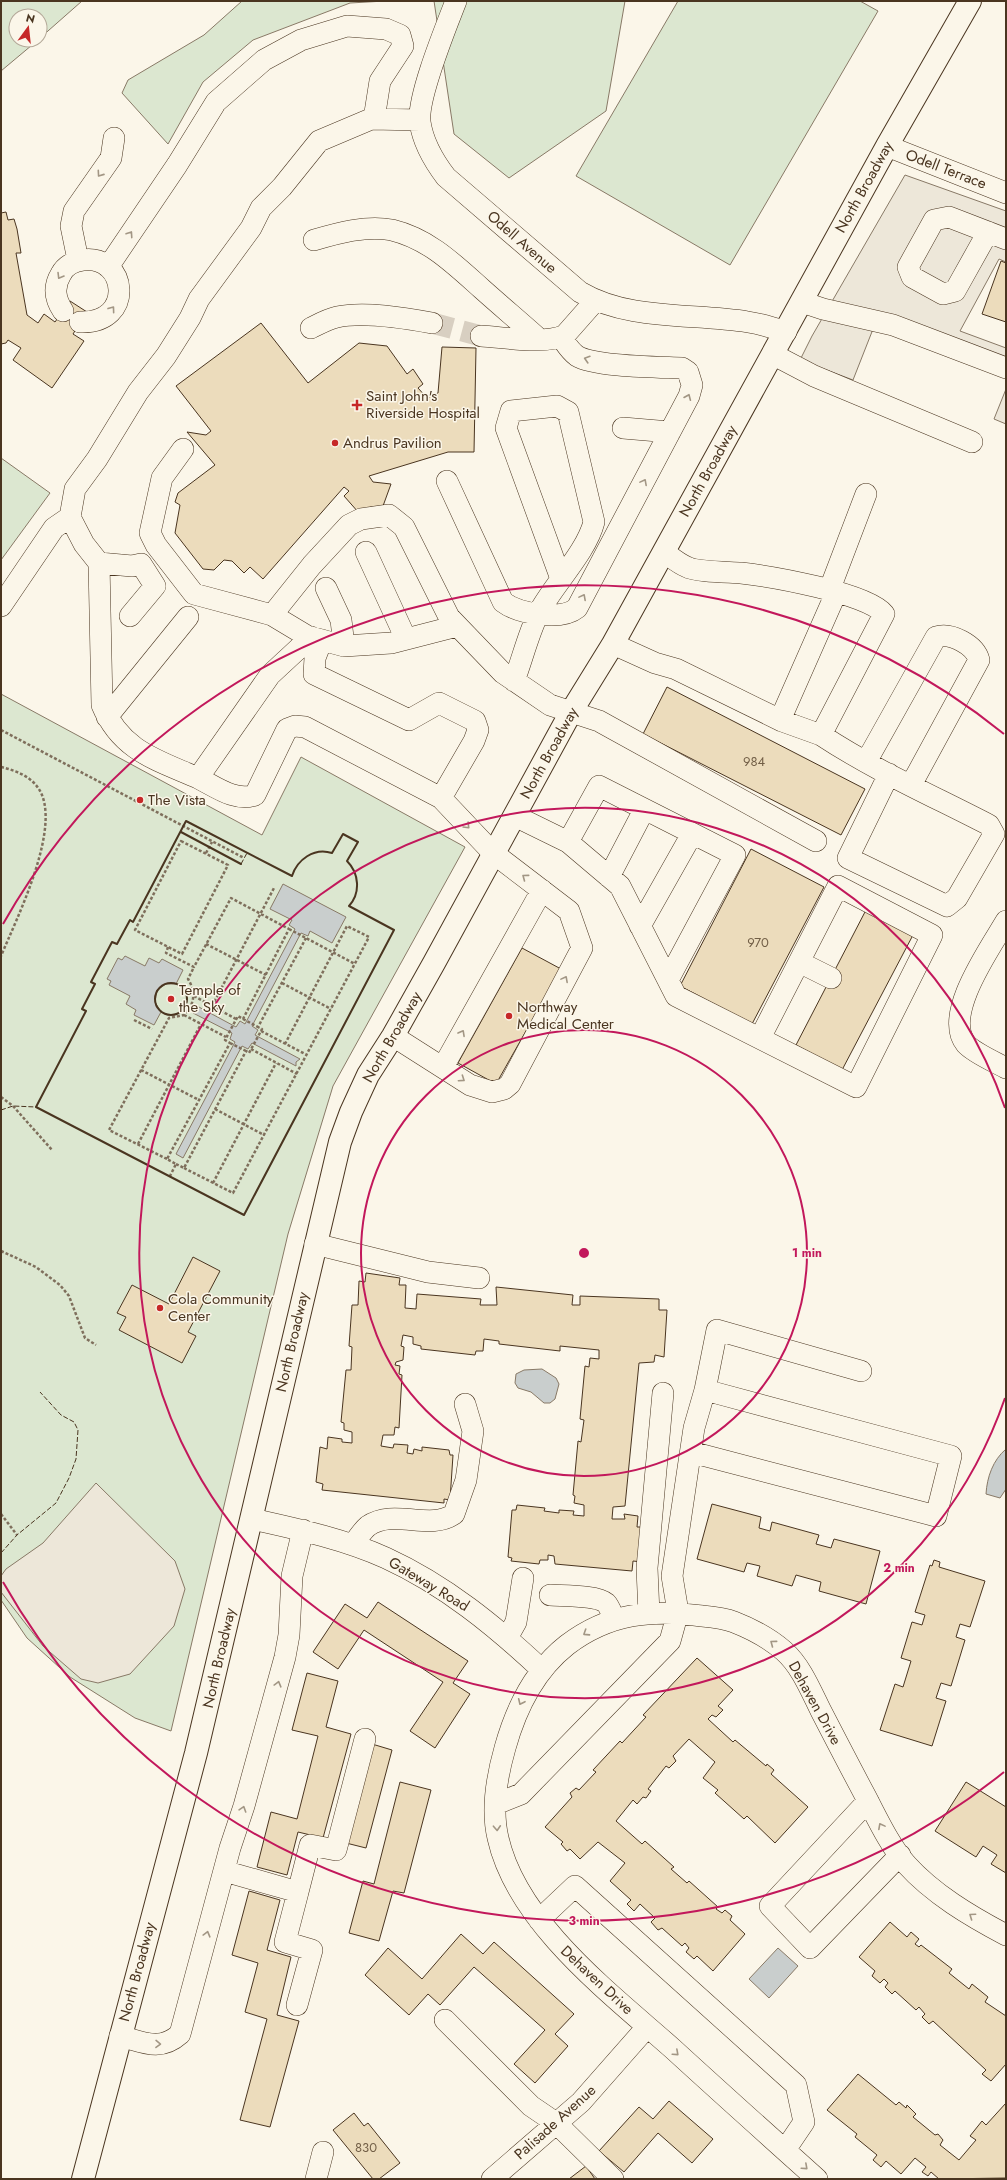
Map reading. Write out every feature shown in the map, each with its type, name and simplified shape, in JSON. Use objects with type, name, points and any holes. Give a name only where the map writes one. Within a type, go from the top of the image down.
[{"type":"main road","name":"North Broadway","points":[[83,2179],[196,1753],[252,1519],[315,1244],[340,1142],[351,1112],[368,1075],[393,1036],[571,712],[613,644],[774,355],[886,146],[970,1]]},
{"type":"street","name":"Odell Avenue","points":[[456,1],[428,80],[420,120],[431,157],[446,176],[580,292],[595,301],[622,309],[749,322],[786,332]]},
{"type":"street","points":[[108,267],[177,165],[216,102],[264,60],[301,40],[348,26],[386,29],[400,35],[403,46],[380,81],[374,119]]},
{"type":"street","points":[[393,1036],[470,1085],[492,1092],[504,1089],[513,1077],[582,948],[569,911],[493,853],[441,798],[305,727],[295,726],[287,729],[255,795],[247,798],[237,798],[198,778],[143,754],[121,737],[107,717],[102,705],[99,563],[84,544],[70,517],[75,489],[97,459],[138,392],[166,356],[190,318],[199,299],[251,228],[261,208],[282,187],[319,141],[374,119],[420,120]]},
{"type":"street","points":[[78,260],[71,226],[74,211],[111,158],[114,138]]},
{"type":"street","name":"Odell Terrace","points":[[886,146],[1006,192]]},
{"type":"street","points":[[314,240],[344,232],[376,229],[391,230],[417,238],[441,253],[539,339]]},
{"type":"street","points":[[62,311],[57,302],[55,292],[61,272],[78,260],[89,259],[99,261],[108,267],[115,275],[119,285],[119,295],[116,305],[110,314],[101,320],[80,322]]},
{"type":"street","points":[[481,336],[539,339],[561,337],[565,335],[595,301]]},
{"type":"street","points":[[802,302],[823,309],[893,325],[1006,368]]},
{"type":"street","points":[[311,328],[337,317],[369,315],[394,316],[432,323]]},
{"type":"street","points":[[447,482],[503,602],[510,608],[538,615],[572,612],[577,608],[689,396],[692,385],[688,372],[682,368],[597,362],[579,357],[570,350],[561,337]]},
{"type":"street","points":[[774,355],[814,376],[972,442]]},
{"type":"street","points":[[514,681],[538,615],[561,579],[591,532],[594,522],[568,412],[557,406],[511,411],[506,428],[561,579]]},
{"type":"street","points":[[623,428],[670,432]]},
{"type":"street","points":[[183,449],[162,478],[150,533],[156,545],[194,594],[272,615],[316,639],[344,646],[391,643],[457,626]]},
{"type":"street","points":[[780,720],[833,592],[866,494]]},
{"type":"street","points":[[272,615],[312,565],[349,525],[361,519],[389,515],[404,527],[449,617],[503,673],[550,705],[598,722],[816,842]]},
{"type":"street","points":[[1,606],[54,528],[70,517]]},
{"type":"street","points":[[366,552],[406,639]]},
{"type":"street","points":[[664,552],[687,568],[743,573],[798,582],[880,608],[884,614],[821,735]]},
{"type":"street","points":[[99,563],[132,566],[141,564],[155,586],[130,616]]},
{"type":"street","points":[[326,588],[341,620],[344,646]]},
{"type":"street","points":[[107,717],[188,617]]},
{"type":"street","points":[[866,762],[936,637],[944,635],[955,638],[971,647],[978,654],[979,660],[911,785]]},
{"type":"street","points":[[198,778],[270,675],[316,639]]},
{"type":"street","points":[[316,639],[314,674],[409,720],[439,703],[474,721],[478,730],[474,740],[441,798]]},
{"type":"street","points":[[613,644],[655,663],[676,669],[780,720],[821,735],[866,762],[988,825],[994,834],[957,898],[947,906],[848,858],[889,774]]},
{"type":"street","points":[[568,842],[599,786],[735,855],[668,980]]},
{"type":"street","points":[[609,877],[644,810]]},
{"type":"street","points":[[515,816],[568,842],[620,886],[676,996],[856,1087],[932,935],[838,886],[760,1038]]},
{"type":"street","points":[[640,926],[692,834]]},
{"type":"street","points":[[443,1067],[542,890]]},
{"type":"street","points":[[1006,921],[968,986],[959,1030],[967,1044],[1006,1068]]},
{"type":"street","points":[[799,962],[831,978]]},
{"type":"street","points":[[315,1244],[428,1272],[478,1278]]},
{"type":"street","points":[[496,1804],[521,1794],[670,1641],[678,1612],[672,1576],[694,1428],[705,1390],[717,1330],[861,1371]]},
{"type":"street","points":[[691,1452],[936,1516],[951,1456],[705,1390]]},
{"type":"street","points":[[649,1614],[647,1568],[663,1393]]},
{"type":"street","points":[[353,1545],[366,1527],[374,1522],[403,1518],[442,1520],[454,1514],[466,1480],[473,1431],[465,1404]]},
{"type":"street","name":"Gateway Road","points":[[252,1519],[303,1530],[353,1545],[386,1558],[420,1576],[459,1600],[507,1638],[542,1670]]},
{"type":"street","points":[[120,2036],[156,2045],[166,2044],[180,2034],[285,1657],[289,1635],[292,1576],[303,1530]]},
{"type":"street","points":[[507,1638],[516,1622],[523,1578]]},
{"type":"street","points":[[550,1595],[592,1598],[603,1601],[607,1604],[615,1620]]},
{"type":"street","name":"Dehaven Drive","points":[[818,2179],[647,2027],[552,1937],[539,1920],[510,1873],[498,1836],[496,1804],[501,1764],[511,1726],[523,1698],[542,1670],[567,1646],[594,1628],[630,1614],[678,1612],[729,1620],[764,1636],[786,1653],[804,1678],[883,1831],[906,1863],[932,1888],[976,1920],[1006,1935]]},
{"type":"street","points":[[297,2005],[312,1950],[285,1942],[310,1845],[336,1850],[365,1739]]},
{"type":"street","points":[[868,1801],[770,1906],[810,1948],[900,1855]]},
{"type":"street","points":[[224,1872],[298,1892]]},
{"type":"street","points":[[539,1920],[575,1886],[796,2085],[804,2122],[785,2150]]},
{"type":"street","points":[[445,2020],[531,2106],[556,2123],[613,2179]]},
{"type":"street","name":"Palisade Avenue","points":[[492,2179],[581,2102],[647,2027]]},
{"type":"street","points":[[316,2179],[323,2152]]},
{"type":"path","points":[[1,730],[244,858]]},
{"type":"path","points":[[1,767],[16,771],[28,777],[42,794],[46,808],[46,828],[42,849],[20,911],[1,956]]},
{"type":"path","points":[[181,841],[206,853],[228,865],[182,954],[135,930],[181,841]]},
{"type":"path","points":[[206,853],[212,842]]},
{"type":"path","points":[[212,1006],[274,888]]},
{"type":"path","points":[[184,1015],[192,1004],[194,996],[192,986],[188,979],[231,898],[355,964]]},
{"type":"path","points":[[226,1037],[184,1015],[169,1018],[109,1130],[233,1193],[368,937],[347,926],[285,1044]]},
{"type":"path","points":[[244,1020],[266,975],[291,930]]},
{"type":"path","points":[[258,1027],[306,938]]},
{"type":"path","points":[[206,944],[266,975]]},
{"type":"path","points":[[168,947],[166,953],[194,967]]},
{"type":"path","points":[[282,983],[331,1009]]},
{"type":"path","points":[[194,996],[236,1019]]},
{"type":"path","points":[[261,1031],[249,1053],[224,1040],[238,1016],[262,1029],[261,1031],[307,1055]]},
{"type":"path","points":[[134,1020],[152,1028]]},
{"type":"path","points":[[138,1144],[201,1024]]},
{"type":"path","points":[[167,1159],[231,1044]]},
{"type":"path","points":[[251,1049],[297,1074]]},
{"type":"path","points":[[184,1168],[246,1051]]},
{"type":"path","points":[[213,1183],[276,1063]]},
{"type":"path","points":[[141,1070],[199,1100]]},
{"type":"path","points":[[1,1097],[13,1106],[52,1150]]},
{"type":"path","points":[[215,1109],[264,1135]]},
{"type":"path","points":[[170,1176],[176,1164]]},
{"type":"path","points":[[1,1251],[36,1267],[60,1284],[69,1296],[85,1338],[96,1345]]},
{"type":"path","points":[[1,1514],[17,1535]]},
{"type":"green space","points":[[1,1],[82,1],[48,31],[48,8],[8,8],[8,48],[28,48],[1,71]]},
{"type":"green space","points":[[242,1],[385,1],[350,3],[253,40],[203,82],[168,144],[122,93],[128,80],[204,35]]},
{"type":"green space","points":[[434,1],[625,1],[606,111],[509,178],[454,134]]},
{"type":"green space","points":[[678,1],[860,1],[878,11],[730,265],[576,176]]},
{"type":"green space","points":[[1,458],[50,493],[1,560]]},
{"type":"green space","points":[[1,694],[262,835],[301,757],[465,847],[333,1086],[288,1234],[171,1731],[135,1718],[70,1677],[27,1638],[1,1600]]},
{"type":"shaded area","points":[[905,175],[1006,211],[1006,262],[999,259],[960,331],[1006,348],[1006,378],[875,324],[853,380],[800,360],[812,336]]},
{"type":"shaded area","points":[[1006,389],[1006,424],[994,419]]},
{"type":"shaded area","points":[[283,884],[346,917],[332,943],[310,931],[308,936],[301,933],[252,1026],[258,1030],[255,1035],[300,1059],[296,1062],[296,1066],[252,1043],[248,1049],[242,1046],[183,1158],[176,1154],[235,1042],[230,1039],[232,1033],[193,1013],[192,1009],[197,1006],[236,1027],[240,1021],[245,1024],[295,929],[289,925],[292,920],[270,909]]},
{"type":"shaded area","points":[[125,956],[145,966],[149,958],[159,963],[162,959],[183,970],[176,984],[166,984],[157,990],[155,1002],[161,1012],[154,1025],[134,1015],[136,1010],[126,1004],[130,996],[109,985],[111,981],[107,979],[118,958],[122,960]]},
{"type":"shaded area","points":[[542,1369],[556,1378],[559,1384],[555,1399],[550,1403],[544,1403],[531,1392],[518,1388],[515,1383],[516,1374],[524,1370]]},
{"type":"shaded area","points":[[1006,1449],[1006,1489],[1000,1498],[986,1494],[989,1475],[1001,1453]]},
{"type":"shaded area","points":[[96,1483],[175,1561],[185,1589],[174,1626],[130,1674],[98,1683],[81,1679],[43,1646],[1,1592],[1,1576],[6,1569],[43,1543]]},
{"type":"shaded area","points":[[778,1948],[798,1966],[769,1998],[749,1979]]},
{"type":"building","points":[[6,212],[8,220],[14,219],[17,229],[21,253],[16,253],[27,315],[38,323],[44,314],[55,322],[70,301],[87,312],[73,334],[84,341],[52,388],[13,360],[21,348],[8,340],[6,343],[1,344],[1,213]]},
{"type":"building","points":[[1001,261],[1006,263],[1006,322],[982,314]]},
{"type":"building","name":"Andrus Pavilion","points":[[261,323],[308,383],[359,343],[387,346],[407,374],[413,369],[423,384],[418,388],[427,398],[438,393],[442,347],[476,348],[474,452],[448,452],[369,476],[373,482],[391,484],[383,506],[371,507],[359,513],[344,496],[349,491],[344,487],[263,579],[250,567],[244,573],[232,561],[224,560],[214,570],[203,569],[175,533],[180,505],[175,502],[178,493],[215,465],[187,432],[206,435],[211,431],[176,386]]},
{"type":"building","points":[[667,687],[865,789],[841,835],[643,734]]},
{"type":"building","points":[[751,849],[824,887],[752,1024],[680,986]]},
{"type":"building","points":[[866,910],[913,935],[842,1070],[796,1045]]},
{"type":"building","name":"Northway Medical Center","points":[[522,948],[561,969],[496,1084],[458,1063]]},
{"type":"building","name":"Cola Community Center","points":[[193,1257],[220,1271],[188,1332],[196,1336],[182,1363],[119,1330],[126,1317],[117,1313],[132,1285],[169,1304]]},
{"type":"building","points":[[366,1273],[400,1278],[399,1285],[406,1285],[405,1308],[416,1309],[417,1294],[481,1299],[480,1305],[497,1305],[496,1287],[573,1295],[572,1305],[580,1305],[580,1296],[659,1299],[659,1310],[667,1310],[664,1357],[655,1355],[654,1362],[639,1363],[625,1506],[613,1507],[612,1519],[625,1519],[624,1514],[638,1516],[637,1527],[645,1527],[642,1562],[633,1561],[632,1571],[555,1564],[554,1556],[548,1555],[548,1560],[540,1560],[539,1564],[511,1561],[512,1558],[508,1557],[512,1510],[516,1510],[517,1505],[545,1508],[544,1511],[559,1513],[559,1510],[574,1511],[573,1515],[584,1516],[584,1505],[574,1503],[575,1496],[573,1495],[578,1441],[581,1442],[584,1420],[580,1419],[585,1366],[589,1367],[590,1358],[599,1359],[599,1350],[560,1346],[560,1351],[499,1344],[499,1341],[484,1339],[483,1351],[476,1351],[475,1355],[421,1349],[421,1346],[413,1344],[413,1337],[403,1335],[401,1346],[404,1347],[403,1360],[396,1362],[395,1365],[400,1366],[399,1374],[402,1375],[399,1428],[395,1427],[394,1435],[383,1435],[381,1446],[393,1448],[394,1444],[408,1445],[407,1453],[413,1454],[414,1449],[422,1451],[422,1447],[449,1450],[450,1455],[453,1455],[450,1500],[444,1499],[444,1503],[322,1490],[323,1484],[316,1482],[320,1447],[327,1449],[328,1437],[342,1439],[342,1442],[352,1443],[352,1432],[344,1430],[344,1423],[341,1422],[346,1370],[351,1370],[352,1347],[349,1346],[352,1305],[358,1305],[359,1281],[365,1282]]},
{"type":"building","points":[[712,1504],[761,1517],[759,1528],[770,1531],[772,1522],[819,1535],[816,1544],[831,1548],[834,1539],[880,1551],[866,1604],[819,1591],[821,1582],[796,1575],[792,1586],[757,1576],[760,1566],[747,1563],[744,1572],[697,1559]]},
{"type":"building","points":[[934,1560],[940,1562],[939,1567],[985,1581],[970,1627],[960,1624],[956,1637],[965,1640],[951,1686],[941,1683],[936,1698],[946,1701],[932,1746],[880,1730],[895,1684],[903,1687],[911,1661],[901,1658],[912,1622],[922,1625],[925,1615],[915,1612],[930,1565],[932,1566]]},
{"type":"building","points":[[378,1602],[468,1661],[453,1683],[470,1694],[435,1748],[410,1731],[443,1682],[364,1630],[338,1669],[313,1652],[345,1604],[367,1618]]},
{"type":"building","points":[[697,1658],[733,1690],[718,1706],[723,1710],[716,1717],[712,1715],[708,1719],[733,1742],[735,1740],[766,1766],[767,1764],[774,1770],[771,1774],[808,1807],[775,1843],[747,1816],[744,1819],[715,1793],[718,1790],[703,1778],[715,1762],[689,1739],[673,1756],[676,1761],[669,1768],[666,1766],[648,1789],[651,1791],[646,1798],[643,1797],[637,1804],[633,1800],[616,1821],[642,1844],[645,1841],[674,1867],[671,1869],[687,1883],[689,1881],[718,1907],[716,1909],[722,1913],[725,1910],[732,1916],[730,1920],[745,1934],[713,1971],[697,1956],[694,1959],[686,1952],[689,1948],[685,1943],[682,1946],[662,1928],[658,1930],[651,1922],[655,1918],[640,1904],[634,1911],[627,1904],[631,1900],[610,1881],[625,1863],[598,1842],[580,1859],[570,1849],[567,1851],[561,1844],[563,1842],[545,1827],[572,1797],[570,1793],[576,1788],[579,1790],[596,1772],[593,1770],[620,1741],[622,1743],[646,1717],[643,1715]]},
{"type":"building","points":[[307,1673],[338,1681],[326,1727],[351,1734],[323,1838],[298,1832],[287,1875],[257,1867],[271,1812],[297,1819],[318,1736],[292,1730]]},
{"type":"building","points":[[372,1744],[392,1750],[366,1848],[346,1843]]},
{"type":"building","points":[[400,1782],[431,1790],[404,1893],[393,1891],[379,1941],[349,1933],[363,1881],[374,1884]]},
{"type":"building","points":[[966,1782],[1006,1807],[1006,1873],[991,1864],[997,1855],[983,1846],[976,1857],[935,1831]]},
{"type":"building","points":[[249,1891],[280,1900],[267,1950],[291,1957],[277,2015],[299,2021],[270,2127],[240,2120],[267,2019],[245,2012],[258,1963],[232,1955]]},
{"type":"building","points":[[890,1922],[907,1937],[911,1932],[919,1939],[915,1944],[919,1947],[921,1945],[952,1969],[949,1973],[969,1989],[972,1984],[988,1997],[985,2002],[1006,2016],[1006,2064],[991,2081],[982,2074],[986,2070],[933,2021],[929,2024],[922,2017],[925,2014],[919,2007],[916,2010],[895,1991],[892,1994],[885,1987],[888,1983],[884,1979],[880,1983],[872,1976],[875,1971],[859,1957]]},
{"type":"building","points":[[461,1934],[483,1954],[494,1942],[574,2014],[555,2034],[568,2046],[535,2083],[514,2064],[545,2030],[474,1967],[440,2005],[428,1994],[409,2015],[365,1975],[388,1948],[422,1979]]},
{"type":"building","points":[[858,2074],[896,2105],[899,2102],[906,2108],[907,2105],[916,2114],[913,2117],[935,2135],[938,2134],[943,2140],[940,2145],[959,2160],[976,2140],[970,2136],[982,2121],[986,2125],[1006,2103],[1006,2178],[939,2179],[931,2172],[928,2176],[922,2172],[926,2167],[915,2158],[901,2174],[886,2161],[881,2167],[873,2160],[877,2155],[855,2137],[857,2134],[827,2110]]},
{"type":"building","points":[[669,2101],[713,2139],[692,2163],[658,2133],[624,2172],[599,2151],[639,2107],[653,2119]]},
{"type":"building","points":[[354,2113],[364,2126],[368,2123],[400,2163],[379,2179],[373,2179],[333,2130]]},
{"type":"building","points":[[586,2166],[595,2179],[569,2179]]},
{"type":"tunnel","points":[[432,323],[481,336]]},
{"type":"fence","points":[[241,864],[247,853]]},
{"type":"fence","points":[[1,1110],[13,1106],[36,1107]]},
{"type":"fence","points":[[1,1553],[17,1535],[56,1503],[69,1478],[76,1459],[78,1430],[74,1422],[61,1415],[40,1392]]},
{"type":"wall","points":[[186,821],[292,876],[294,870],[307,856],[319,852],[332,853],[343,834],[358,842],[347,861],[354,871],[357,883],[357,889],[353,901],[349,906],[394,930],[244,1215],[36,1107],[86,1011],[82,1009],[95,984],[91,982],[112,942],[117,944],[130,920],[133,922],[186,821]]},
{"type":"wall","points":[[181,832],[241,864]]},
{"type":"wall","points":[[168,983],[174,983],[184,990],[187,999],[186,1005],[180,1012],[174,1015],[168,1015],[158,1008],[155,1002],[155,996],[162,986],[168,983]]},
{"type":"place","name":"Saint John's Riverside Hospital","points":[[357,405]]},
{"type":"place","name":"Andrus Pavilion","points":[[335,443]]},
{"type":"place","name":"The Vista","points":[[140,800]]},
{"type":"place","name":"Temple of the Sky","points":[[171,999]]},
{"type":"place","name":"Northway Medical Center","points":[[509,1016]]},
{"type":"place","name":"Cola Community Center","points":[[160,1308]]}]
